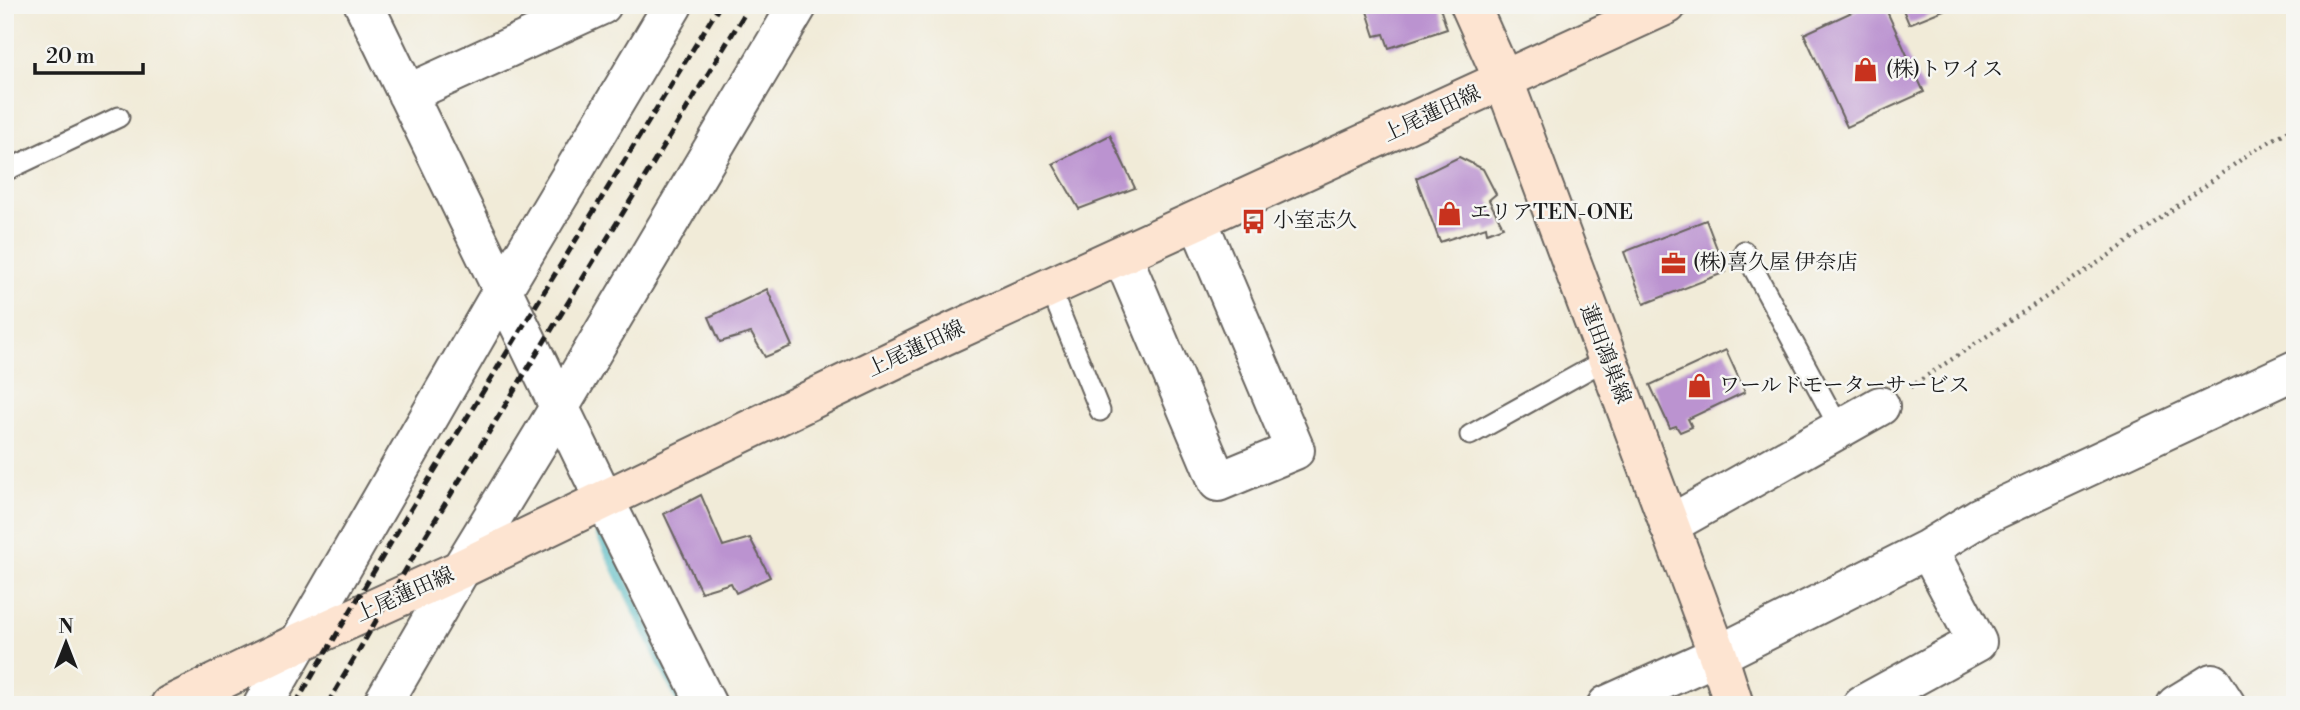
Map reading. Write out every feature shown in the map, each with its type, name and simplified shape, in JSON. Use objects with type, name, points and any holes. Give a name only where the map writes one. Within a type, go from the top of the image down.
[{"type":"main road","name":"蓮田鴻巣線","points":[[1470,5],[1504,81],[1734,705]]},
{"type":"main road","name":"上尾蓮田線","points":[[170,705],[461,569],[937,339],[1667,5]]},
{"type":"street","points":[[364,5],[559,408],[599,502],[707,705]]},
{"type":"street","points":[[407,94],[602,5]]},
{"type":"street","points":[[263,705],[502,291],[673,5]]},
{"type":"street","points":[[382,705],[798,5]]},
{"type":"street","points":[[1122,255],[1218,482],[1296,450],[1198,221]]},
{"type":"street","points":[[1607,705],[1717,655],[1928,549],[1980,517],[2295,370]]},
{"type":"street","points":[[1669,525],[1880,406]]},
{"type":"street","points":[[1863,705],[1977,642],[1928,549]]},
{"type":"street","points":[[2176,705],[2213,683],[2226,705]]},
{"type":"lane","points":[[5,171],[119,117]]},
{"type":"lane","points":[[1744,251],[1840,429]]},
{"type":"lane","points":[[1051,288],[1100,411]]},
{"type":"lane","points":[[1470,435],[1607,359]]},
{"type":"path","points":[[1880,406],[2117,250],[2250,152],[2295,127]]},
{"type":"building","points":[[1365,5],[1439,5],[1447,29],[1389,48],[1384,34],[1375,36]]},
{"type":"building","points":[[1867,5],[1884,5],[1924,92],[1847,127],[1804,34]]},
{"type":"building","points":[[1901,5],[1956,5],[1909,24]]},
{"type":"building","points":[[1110,135],[1135,188],[1079,209],[1053,164]]},
{"type":"building","points":[[1459,157],[1483,169],[1496,194],[1489,200],[1503,227],[1487,233],[1486,227],[1440,242],[1416,178]]},
{"type":"building","points":[[1706,220],[1726,272],[1644,304],[1624,252]]},
{"type":"building","points":[[767,289],[792,346],[765,357],[751,333],[720,342],[709,317]]},
{"type":"building","points":[[1726,350],[1745,392],[1688,419],[1692,427],[1680,432],[1676,426],[1670,428],[1650,385]]},
{"type":"building","points":[[701,495],[723,546],[750,538],[770,577],[736,593],[731,583],[701,592],[664,514]]},
{"type":"waterway","points":[[600,533],[683,705]]},
{"type":"railway","points":[[295,705],[403,522],[720,5]]},
{"type":"railway","points":[[327,705],[426,535],[750,5]]},
{"type":"place","name":"(株)トワイス","points":[[1866,70]]},
{"type":"place","name":"エリアTEN-ONE","points":[[1450,213]]},
{"type":"place","name":"小室志久","points":[[1253,221]]},
{"type":"place","name":"(株)喜久屋 伊奈店","points":[[1673,263]]},
{"type":"place","name":"ワールドモーターサービス","points":[[1699,386]]}]
